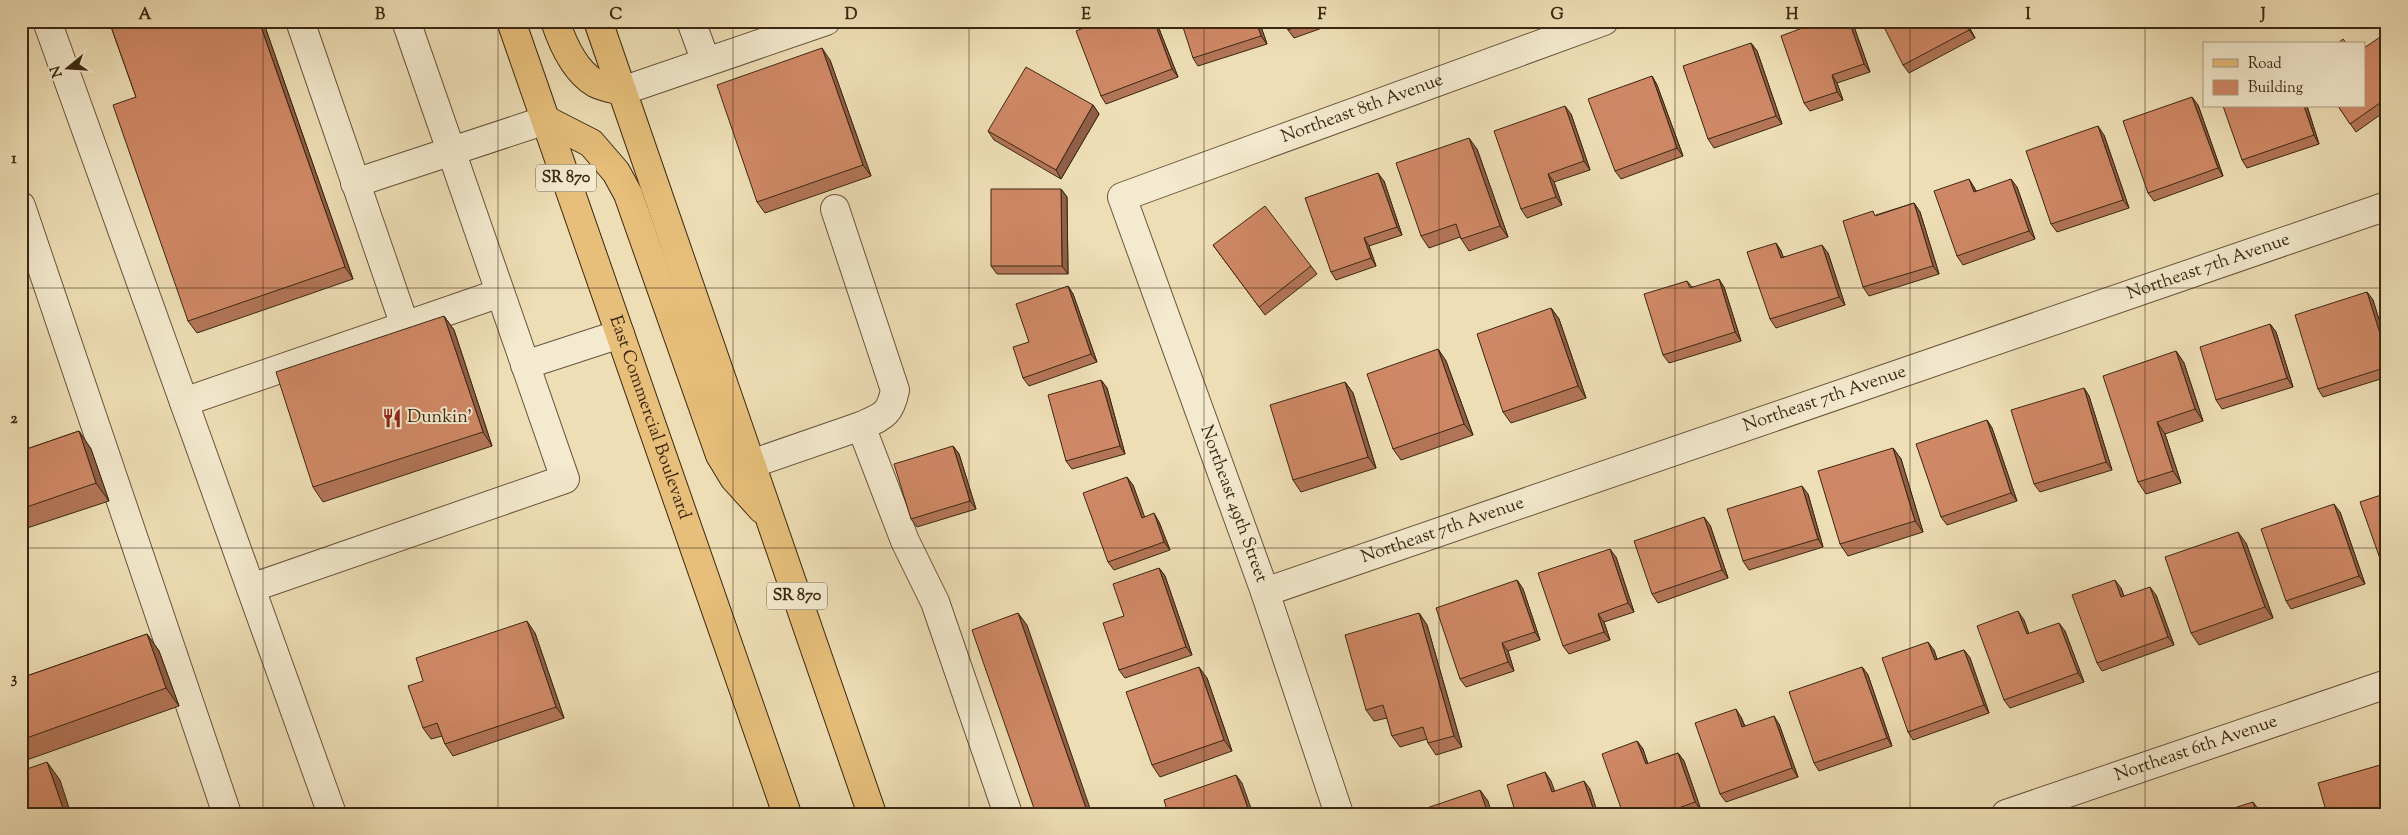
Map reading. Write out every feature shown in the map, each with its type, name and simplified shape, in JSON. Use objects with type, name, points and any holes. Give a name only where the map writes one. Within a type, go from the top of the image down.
[{"type":"main road","name":"East Commercial Boulevard","points":[[511,21],[787,814]]},
{"type":"main road","points":[[555,21],[561,38],[576,64],[595,83],[622,91]]},
{"type":"main road","name":"SR 870","points":[[598,21],[872,814]]},
{"type":"main road","points":[[546,120],[590,144],[616,172],[628,194],[720,455],[734,478],[770,518]]},
{"type":"street","points":[[47,21],[332,814]]},
{"type":"street","points":[[300,21],[405,326]]},
{"type":"street","points":[[251,588],[565,479],[406,21]]},
{"type":"street","points":[[691,21],[706,62]]},
{"type":"street","points":[[622,91],[826,21]]},
{"type":"street","name":"Northeast 8th Avenue","points":[[1122,197],[1604,21]]},
{"type":"street","points":[[356,183],[546,120]]},
{"type":"street","name":"Northeast 49th Street","points":[[1122,197],[1265,592],[1339,814]]},
{"type":"street","points":[[21,206],[227,814]]},
{"type":"street","name":"Northeast 7th Avenue","points":[[1265,592],[2387,206]]},
{"type":"street","points":[[751,464],[862,426],[885,415],[892,405],[895,390],[835,209]]},
{"type":"street","points":[[184,402],[500,293]]},
{"type":"street","points":[[525,365],[620,334]]},
{"type":"street","points":[[862,426],[904,541],[935,602],[1008,814]]},
{"type":"street","name":"Northeast 6th Avenue","points":[[2006,814],[2387,684]]},
{"type":"building","points":[[109,21],[259,21],[345,267],[188,321],[113,105],[136,97]]},
{"type":"building","points":[[1101,21],[1154,21],[1172,69],[1101,96],[1076,31]]},
{"type":"building","points":[[1181,21],[1256,21],[1261,36],[1193,58]]},
{"type":"building","points":[[1285,21],[1313,21],[1288,30]]},
{"type":"building","points":[[1821,21],[1849,21],[1864,64],[1832,75],[1837,92],[1804,103],[1781,36]]},
{"type":"building","points":[[1881,21],[1965,21],[1969,30],[1903,65]]},
{"type":"building","points":[[2383,35],[2387,40],[2387,98],[2350,124],[2339,108],[2366,108],[2366,47]]},
{"type":"building","points":[[1751,43],[1776,116],[1708,139],[1683,66]]},
{"type":"building","points":[[822,48],[863,165],[757,202],[717,85]]},
{"type":"building","points":[[1026,67],[1093,105],[1056,170],[988,131]]},
{"type":"building","points":[[1652,76],[1677,148],[1615,171],[1588,99]]},
{"type":"building","points":[[2192,97],[2218,168],[2148,193],[2123,121]]},
{"type":"building","points":[[1565,106],[1584,161],[1548,174],[1556,197],[1521,209],[1494,131]]},
{"type":"building","points":[[2224,108],[2305,108],[2314,135],[2242,160]]},
{"type":"building","points":[[2098,126],[2123,200],[2051,224],[2026,151]]},
{"type":"building","points":[[1469,138],[1500,226],[1461,239],[1456,224],[1421,236],[1396,163]]},
{"type":"building","points":[[1378,173],[1397,227],[1364,238],[1371,258],[1331,272],[1305,198]]},
{"type":"building","points":[[1969,179],[1974,192],[2011,179],[2029,231],[1957,256],[1934,191]]},
{"type":"building","points":[[991,189],[1061,189],[1062,266],[991,266]]},
{"type":"building","points":[[1914,203],[1933,266],[1863,287],[1843,221],[1873,211],[1875,216]]},
{"type":"building","points":[[1265,206],[1311,266],[1259,307],[1213,245]]},
{"type":"building","points":[[1776,243],[1781,258],[1822,245],[1839,297],[1770,319],[1747,252]]},
{"type":"building","points":[[1719,279],[1735,332],[1663,355],[1644,294],[1687,281],[1690,288]]},
{"type":"building","points":[[1068,286],[1091,354],[1023,378],[1013,347],[1029,342],[1016,304]]},
{"type":"building","points":[[2367,292],[2387,356],[2387,367],[2318,389],[2295,315]]},
{"type":"building","points":[[1551,308],[1578,386],[1503,412],[1477,334]]},
{"type":"building","points":[[444,316],[483,432],[313,487],[276,372]]},
{"type":"building","points":[[2270,324],[2287,378],[2216,400],[2200,347]]},
{"type":"building","points":[[1438,349],[1464,424],[1393,449],[1367,374]]},
{"type":"building","points":[[2176,351],[2195,409],[2157,422],[2173,471],[2138,482],[2103,376]]},
{"type":"building","points":[[1101,380],[1120,446],[1066,461],[1048,395]]},
{"type":"building","points":[[1345,382],[1368,457],[1293,480],[1270,405]]},
{"type":"building","points":[[2084,388],[2106,462],[2034,484],[2011,410]]},
{"type":"building","points":[[1987,420],[2011,493],[1941,517],[1916,444]]},
{"type":"building","points":[[79,431],[96,483],[21,509],[21,451]]},
{"type":"building","points":[[953,446],[970,501],[911,519],[894,464]]},
{"type":"building","points":[[1893,448],[1915,521],[1840,544],[1818,471]]},
{"type":"building","points":[[1127,477],[1142,518],[1154,513],[1164,542],[1108,562],[1083,493]]},
{"type":"building","points":[[1802,486],[1818,539],[1743,561],[1727,509]]},
{"type":"building","points":[[2387,493],[2387,569],[2384,570],[2360,502]]},
{"type":"building","points":[[2334,504],[2359,576],[2286,601],[2261,529]]},
{"type":"building","points":[[1704,517],[1722,570],[1652,594],[1634,541]]},
{"type":"building","points":[[2238,532],[2265,607],[2191,633],[2165,557]]},
{"type":"building","points":[[1610,549],[1628,603],[1598,614],[1604,632],[1563,646],[1538,573]]},
{"type":"building","points":[[1159,568],[1186,647],[1119,670],[1103,623],[1124,616],[1113,584]]},
{"type":"building","points":[[1517,580],[1535,632],[1502,643],[1508,662],[1460,679],[1436,608]]},
{"type":"building","points":[[2115,580],[2121,597],[2150,587],[2168,637],[2097,663],[2072,595]]},
{"type":"building","points":[[2018,611],[2027,634],[2059,623],[2078,673],[2004,700],[1977,626]]},
{"type":"building","points":[[1018,613],[1088,814],[1036,814],[972,630]]},
{"type":"building","points":[[1419,613],[1454,736],[1428,743],[1423,727],[1392,736],[1383,705],[1366,710],[1345,635]]},
{"type":"building","points":[[527,621],[556,707],[445,744],[437,723],[423,728],[408,686],[423,681],[416,658]]},
{"type":"building","points":[[147,634],[166,688],[21,740],[21,678]]},
{"type":"building","points":[[1928,642],[1935,660],[1964,650],[1984,705],[1908,732],[1882,658]]},
{"type":"building","points":[[1199,667],[1224,740],[1152,765],[1126,692]]},
{"type":"building","points":[[1862,667],[1887,738],[1814,763],[1789,692]]},
{"type":"building","points":[[1736,709],[1742,727],[1774,716],[1792,768],[1720,794],[1695,723]]},
{"type":"building","points":[[1637,741],[1646,764],[1678,753],[1695,802],[1662,814],[1623,814],[1602,754]]},
{"type":"building","points":[[47,762],[65,814],[21,814],[21,771]]},
{"type":"building","points":[[2387,763],[2387,814],[2327,814],[2318,783]]},
{"type":"building","points":[[1545,772],[1552,792],[1584,781],[1595,814],[1516,814],[1507,785]]},
{"type":"building","points":[[1236,775],[1250,814],[1168,814],[1164,800]]},
{"type":"building","points":[[1480,790],[1488,814],[1409,814]]},
{"type":"building","points":[[2253,802],[2257,814],[2235,814],[2234,808]]},
{"type":"place","name":"Dunkin'","points":[[392,418]]}]
